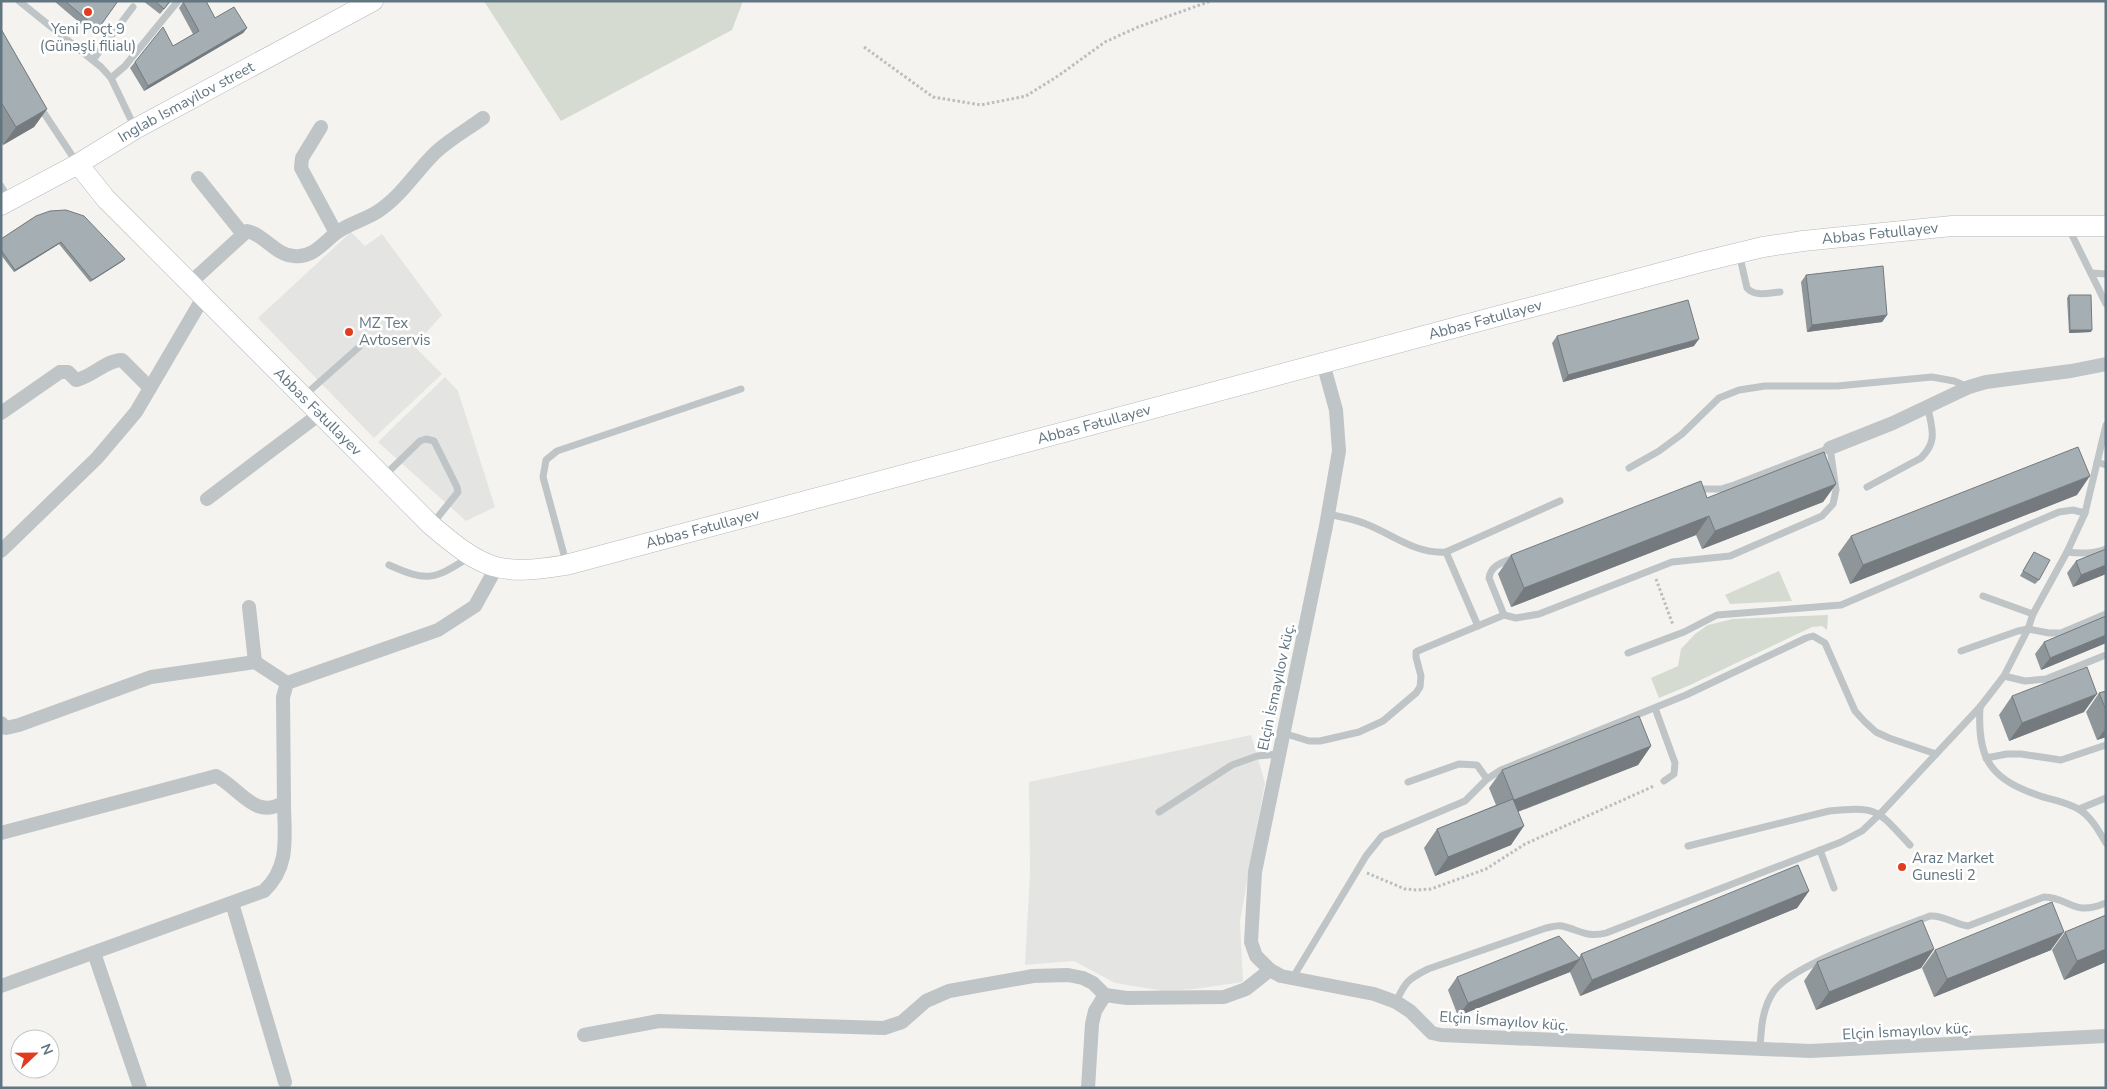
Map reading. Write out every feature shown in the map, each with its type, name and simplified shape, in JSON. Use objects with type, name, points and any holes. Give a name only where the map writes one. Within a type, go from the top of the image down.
[{"type":"main road","name":"Inglab Ismayilov street","points":[[4,197],[78,164],[135,129],[373,1]]},
{"type":"main road","name":"Abbas Fətullayev","points":[[78,164],[106,198],[431,526],[470,556],[496,568],[515,571],[566,565],[1739,253],[1803,241],[1952,226],[2067,224],[2106,226]]},
{"type":"street","points":[[1,551],[97,458],[136,412],[150,388],[197,290],[242,233],[248,230],[257,233],[281,252],[294,256],[308,254],[322,247],[336,233],[377,212],[393,200],[437,152],[483,118]]},
{"type":"street","points":[[320,127],[302,158],[301,168],[336,233]]},
{"type":"street","points":[[198,178],[242,233]]},
{"type":"street","points":[[1,413],[60,372],[68,372],[76,380],[84,379],[116,360],[122,360],[150,388]]},
{"type":"street","name":"Elçin İsmayılov küç.","points":[[1323,363],[1336,410],[1339,442],[1337,467],[1255,872],[1250,926],[1251,942],[1256,956],[1270,970],[1292,979],[1374,994],[1396,1002],[1410,1011],[1432,1033],[1441,1035],[1810,1052],[2106,1036]]},
{"type":"street","points":[[1830,448],[1928,408],[1969,387],[2002,379],[2071,371],[2106,364]]},
{"type":"street","points":[[207,499],[320,413]]},
{"type":"street","points":[[287,683],[438,630],[475,606],[496,568]]},
{"type":"street","points":[[249,607],[255,662]]},
{"type":"street","points":[[1,723],[6,728],[20,725],[151,677],[255,662],[287,683]]},
{"type":"street","points":[[1,986],[264,891],[274,882],[284,861],[285,772],[283,697],[287,683]]},
{"type":"street","points":[[1,833],[216,776],[227,782],[245,800],[264,809],[275,808],[284,802]]},
{"type":"street","points":[[232,903],[285,1082]]},
{"type":"street","points":[[94,953],[140,1088]]},
{"type":"street","points":[[584,1035],[659,1021],[884,1028],[902,1022],[926,1001],[949,990],[1033,976],[1068,975],[1083,978],[1093,983],[1105,994],[1126,998],[1224,997],[1246,989],[1270,970]]},
{"type":"street","points":[[1088,1088],[1094,1011],[1105,994]]},
{"type":"lane","points":[[19,1],[93,60],[111,78],[135,129]]},
{"type":"lane","points":[[111,78],[125,66],[178,1]]},
{"type":"lane","points":[[93,60],[133,7]]},
{"type":"lane","points":[[35,99],[78,164]]},
{"type":"lane","points":[[2067,224],[2106,304]]},
{"type":"lane","points":[[1739,253],[1747,288],[1750,292],[1756,294],[1780,292]]},
{"type":"lane","points":[[2091,273],[2106,274]]},
{"type":"lane","points":[[304,396],[359,347]]},
{"type":"lane","points":[[1630,468],[1659,451],[1682,434],[1719,398],[1738,390],[1765,386],[1837,386],[1932,377],[1954,380],[1969,387]]},
{"type":"lane","points":[[566,565],[543,477],[546,460],[558,451],[741,389]]},
{"type":"lane","points":[[1867,487],[1921,458],[1928,451],[1933,441],[1928,408]]},
{"type":"lane","points":[[1396,1002],[1404,984],[1410,978],[1428,969],[1546,928],[1562,926],[1585,935],[1597,936],[1841,842],[1862,831],[1980,707],[2004,676],[2028,630],[2033,614],[2067,552],[2085,513],[2106,425]]},
{"type":"lane","points":[[383,477],[420,441],[426,439],[434,441],[458,492],[431,526]]},
{"type":"lane","points":[[1283,734],[1309,741],[1320,741],[1370,728],[1383,720],[1416,693],[1420,687],[1421,676],[1416,652],[1504,615],[1516,618],[1539,614],[1672,562],[1730,556],[1822,516],[1833,504],[1836,490],[1830,448],[1721,489],[1688,491]]},
{"type":"lane","points":[[2096,462],[2106,465]]},
{"type":"lane","points":[[1328,514],[1363,523],[1413,548],[1426,552],[1446,552],[1560,502]]},
{"type":"lane","points":[[1628,653],[1718,615],[1841,605],[2059,512],[2073,510],[2085,513]]},
{"type":"lane","points":[[2067,552],[2081,554],[2106,549]]},
{"type":"lane","points":[[1446,552],[1478,626]]},
{"type":"lane","points":[[1504,615],[1489,578],[1490,572],[1496,566],[1521,555]]},
{"type":"lane","points":[[389,565],[416,576],[435,576],[443,574],[470,556]]},
{"type":"lane","points":[[1983,596],[2033,614]]},
{"type":"lane","points":[[1961,651],[2008,634],[2028,630],[2062,633],[2106,614]]},
{"type":"lane","points":[[1292,979],[1358,869],[1382,836],[1465,801],[1487,778],[1501,770],[1655,708],[1813,636],[1825,643],[1855,711],[1865,722],[1876,732],[1889,738],[1936,754]]},
{"type":"lane","points":[[2004,676],[2025,681],[2046,679],[2106,655]]},
{"type":"lane","points":[[1980,707],[1980,742],[1986,758],[1995,772],[2006,781],[2024,790],[2079,809],[2088,816],[2106,843]]},
{"type":"lane","points":[[1655,708],[1675,763],[1674,774],[1664,781]]},
{"type":"lane","points":[[1986,758],[2007,754],[2021,754],[2061,760],[2106,745]]},
{"type":"lane","points":[[1159,812],[1232,765],[1257,756],[1279,754]]},
{"type":"lane","points":[[1408,782],[1459,764],[1477,765],[1487,778]]},
{"type":"lane","points":[[2079,809],[2106,798]]},
{"type":"lane","points":[[1688,846],[1829,811],[1868,810],[1880,814],[1910,845]]},
{"type":"lane","points":[[1820,850],[1834,888]]},
{"type":"lane","points":[[1760,1050],[1761,1030],[1766,1005],[1775,989],[1787,978],[1818,961],[1930,916],[1941,915],[1960,925],[1968,926],[2044,897],[2053,897],[2083,909],[2094,908],[2106,903]]},
{"type":"path","points":[[864,47],[933,97],[981,105],[1026,96],[1058,76],[1105,42],[1138,27],[1211,1]]},
{"type":"path","points":[[1652,569],[1676,634]]},
{"type":"path","points":[[1358,869],[1405,889],[1431,888],[1486,869],[1532,841],[1664,781]]},
{"type":"shaded area","points":[[484,1],[743,1],[732,30],[561,121]]},
{"type":"shaded area","name":"MZ Tex Avtoservis","points":[[351,232],[365,246],[382,234],[442,315],[414,346],[442,374],[374,438],[258,318]]},
{"type":"shaded area","points":[[445,377],[458,391],[495,507],[466,521],[378,442]]},
{"type":"shaded area","points":[[1779,571],[1792,601],[1730,604],[1725,595]]},
{"type":"shaded area","points":[[1828,615],[1827,630],[1822,626],[1812,627],[1659,698],[1651,678],[1678,666],[1681,649],[1695,634],[1708,625],[1733,619]]},
{"type":"shaded area","points":[[1251,735],[1265,783],[1240,921],[1243,982],[1164,991],[1115,983],[1074,961],[1025,965],[1030,873],[1029,782]]},
{"type":"building","points":[[65,1],[118,1],[98,29]]},
{"type":"building","points":[[155,1],[170,1],[164,9]]},
{"type":"building","points":[[184,1],[206,1],[215,18],[234,7],[247,28],[148,86],[135,62],[163,27],[173,46],[199,31]]},
{"type":"building","points":[[1,29],[47,109],[16,127],[1,102]]},
{"type":"building","points":[[66,210],[84,216],[125,259],[92,280],[61,242],[15,270],[1,250],[1,239],[36,216],[50,211]]},
{"type":"building","points":[[1883,266],[1887,315],[1812,325],[1806,275]]},
{"type":"building","points":[[2069,295],[2091,295],[2092,330],[2070,330]]},
{"type":"building","points":[[1688,300],[1699,339],[1568,375],[1557,336]]},
{"type":"building","points":[[2078,447],[2090,476],[1863,565],[1851,536]]},
{"type":"building","points":[[1824,452],[1836,484],[1715,531],[1709,516],[1524,588],[1511,555],[1701,481],[1707,498]]},
{"type":"building","points":[[2106,549],[2106,565],[2081,575],[2076,561]]},
{"type":"building","points":[[2034,552],[2050,560],[2039,580],[2023,571]]},
{"type":"building","points":[[2106,616],[2106,635],[2050,658],[2044,642]]},
{"type":"building","points":[[2087,667],[2097,694],[2022,723],[2012,696]]},
{"type":"building","points":[[2106,691],[2106,710],[2099,693]]},
{"type":"building","points":[[1639,716],[1651,746],[1514,800],[1502,770]]},
{"type":"building","points":[[1513,799],[1524,826],[1448,857],[1437,829]]},
{"type":"building","points":[[1798,865],[1809,891],[1592,980],[1581,954]]},
{"type":"building","points":[[2052,902],[2064,932],[1947,979],[1935,950]]},
{"type":"building","points":[[2106,915],[2106,949],[2077,961],[2065,932]]},
{"type":"building","points":[[1922,920],[1934,949],[1829,992],[1817,962]]},
{"type":"building","points":[[1559,936],[1580,959],[1468,1003],[1457,977]]},
{"type":"place","name":"Yeni Poçt 9 (Günəşli filialı)","points":[[88,12]]},
{"type":"place","name":"MZ Tex Avtoservis","points":[[349,332]]},
{"type":"place","name":"Araz Market Gunesli 2","points":[[1902,867]]}]
